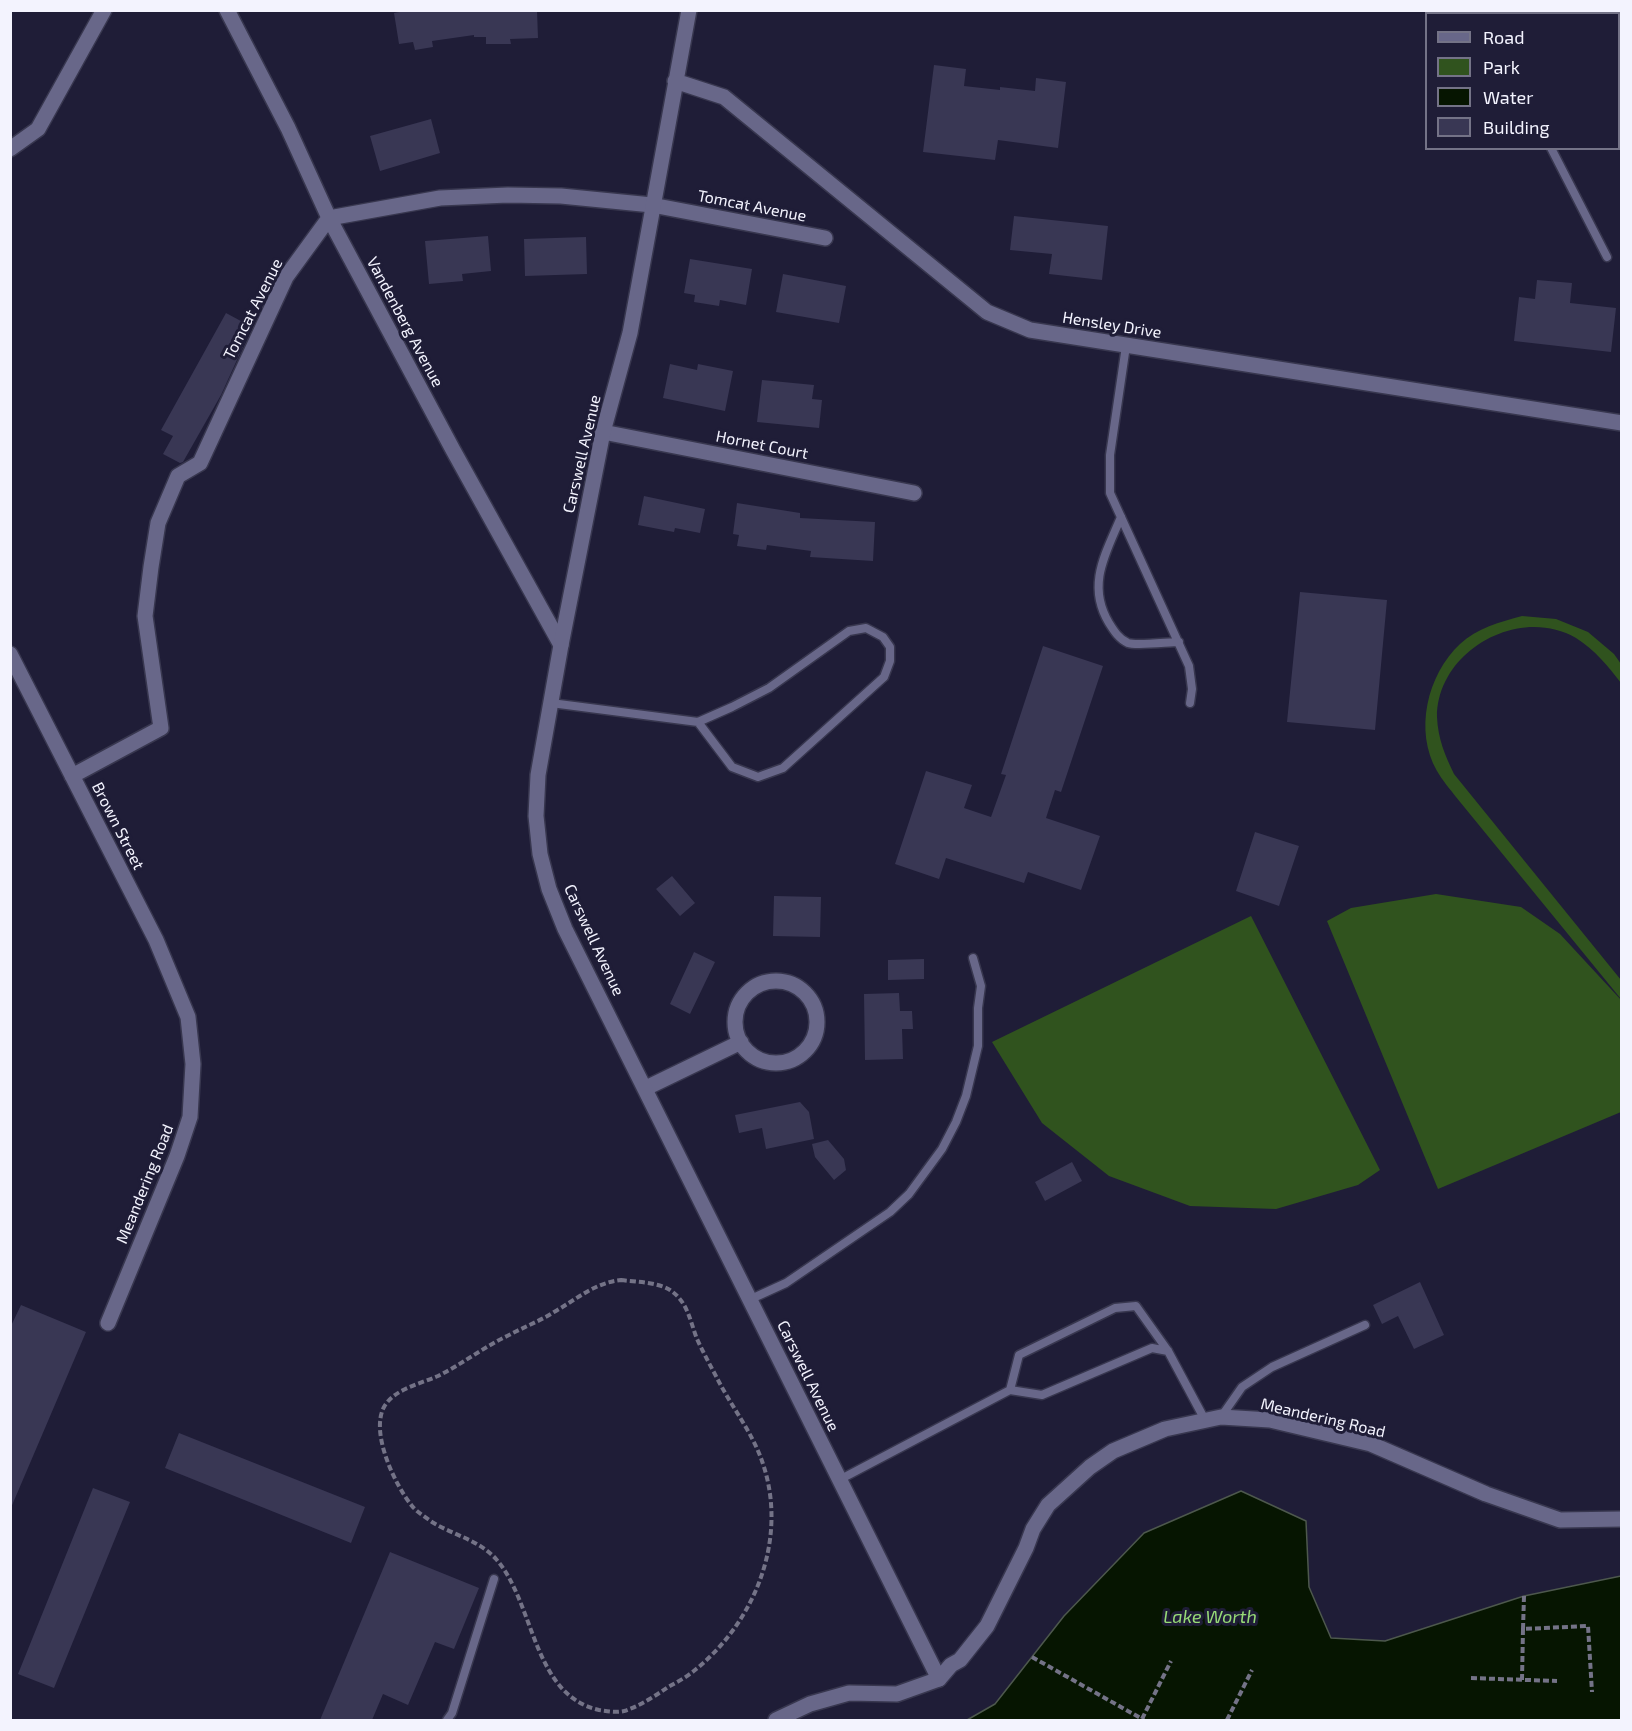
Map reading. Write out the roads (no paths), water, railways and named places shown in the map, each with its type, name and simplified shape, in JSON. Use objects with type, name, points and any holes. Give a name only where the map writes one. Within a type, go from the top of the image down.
[{"type":"street","points":[[10,149],[38,129],[104,10]]},
{"type":"street","name":"Vandenberg Avenue","points":[[227,10],[288,128],[329,218],[453,450],[561,645]]},
{"type":"street","name":"Carswell Avenue","points":[[689,10],[630,333],[603,432],[538,775],[536,816],[540,854],[549,889],[565,929],[939,1679]]},
{"type":"street","name":"Hensley Drive","points":[[675,81],[724,97],[987,312],[1030,330],[1622,423]]},
{"type":"street","name":"Tomcat Avenue","points":[[72,776],[161,728],[145,616],[158,523],[178,476],[200,463],[286,277],[329,218],[440,198],[508,195],[561,196],[652,205],[825,238]]},
{"type":"street","name":"Hornet Court","points":[[603,432],[914,493]]},
{"type":"street","name":"Brown Street","points":[[10,654],[156,940],[188,1017]]},
{"type":"street","points":[[778,980],[791,983],[811,1000],[816,1012],[817,1026],[813,1040],[805,1051],[794,1059],[780,1063],[766,1062],[753,1056],[741,1042],[737,1035],[735,1022],[737,1009],[743,997],[753,988],[765,982],[778,980]]},
{"type":"street","name":"Meandering Road","points":[[108,1323],[177,1156],[190,1117],[193,1064],[188,1017]]},
{"type":"street","points":[[646,1088],[741,1042]]},
{"type":"street","name":"Meandering Road","points":[[776,1720],[810,1704],[849,1693],[897,1694],[939,1679],[951,1665],[960,1660],[987,1626],[1026,1548],[1033,1529],[1048,1506],[1090,1467],[1113,1451],[1165,1429],[1221,1417],[1270,1420],[1371,1444],[1486,1494],[1560,1520],[1622,1519]]},
{"type":"lane","points":[[1552,150],[1607,257]]},
{"type":"lane","points":[[1126,346],[1110,455],[1110,493],[1189,666],[1192,689],[1190,703]]},
{"type":"lane","points":[[1121,517],[1101,564],[1097,585],[1103,613],[1117,636],[1129,644],[1179,642]]},
{"type":"lane","points":[[551,703],[698,722],[769,688],[849,631],[866,628],[883,637],[890,647],[890,661],[884,677],[783,768],[758,777],[732,767],[698,722]]},
{"type":"lane","points":[[751,1299],[786,1283],[890,1212],[909,1194],[942,1149],[966,1096],[978,1046],[978,1008],[981,986],[973,958]]},
{"type":"lane","points":[[1010,1390],[1019,1355],[1115,1308],[1136,1306],[1168,1351],[1205,1420]]},
{"type":"lane","points":[[1221,1417],[1242,1387],[1272,1367],[1365,1325]]},
{"type":"lane","points":[[839,1480],[1010,1390],[1042,1395],[1152,1348],[1168,1351]]},
{"type":"lane","points":[[447,1720],[452,1713],[494,1579]]},
{"type":"water","name":"Lake Worth","points":[[1241,1491],[1306,1521],[1309,1587],[1331,1638],[1385,1641],[1524,1596],[1621,1576],[1621,1720],[967,1720],[995,1704],[1064,1616],[1144,1533]]}]
